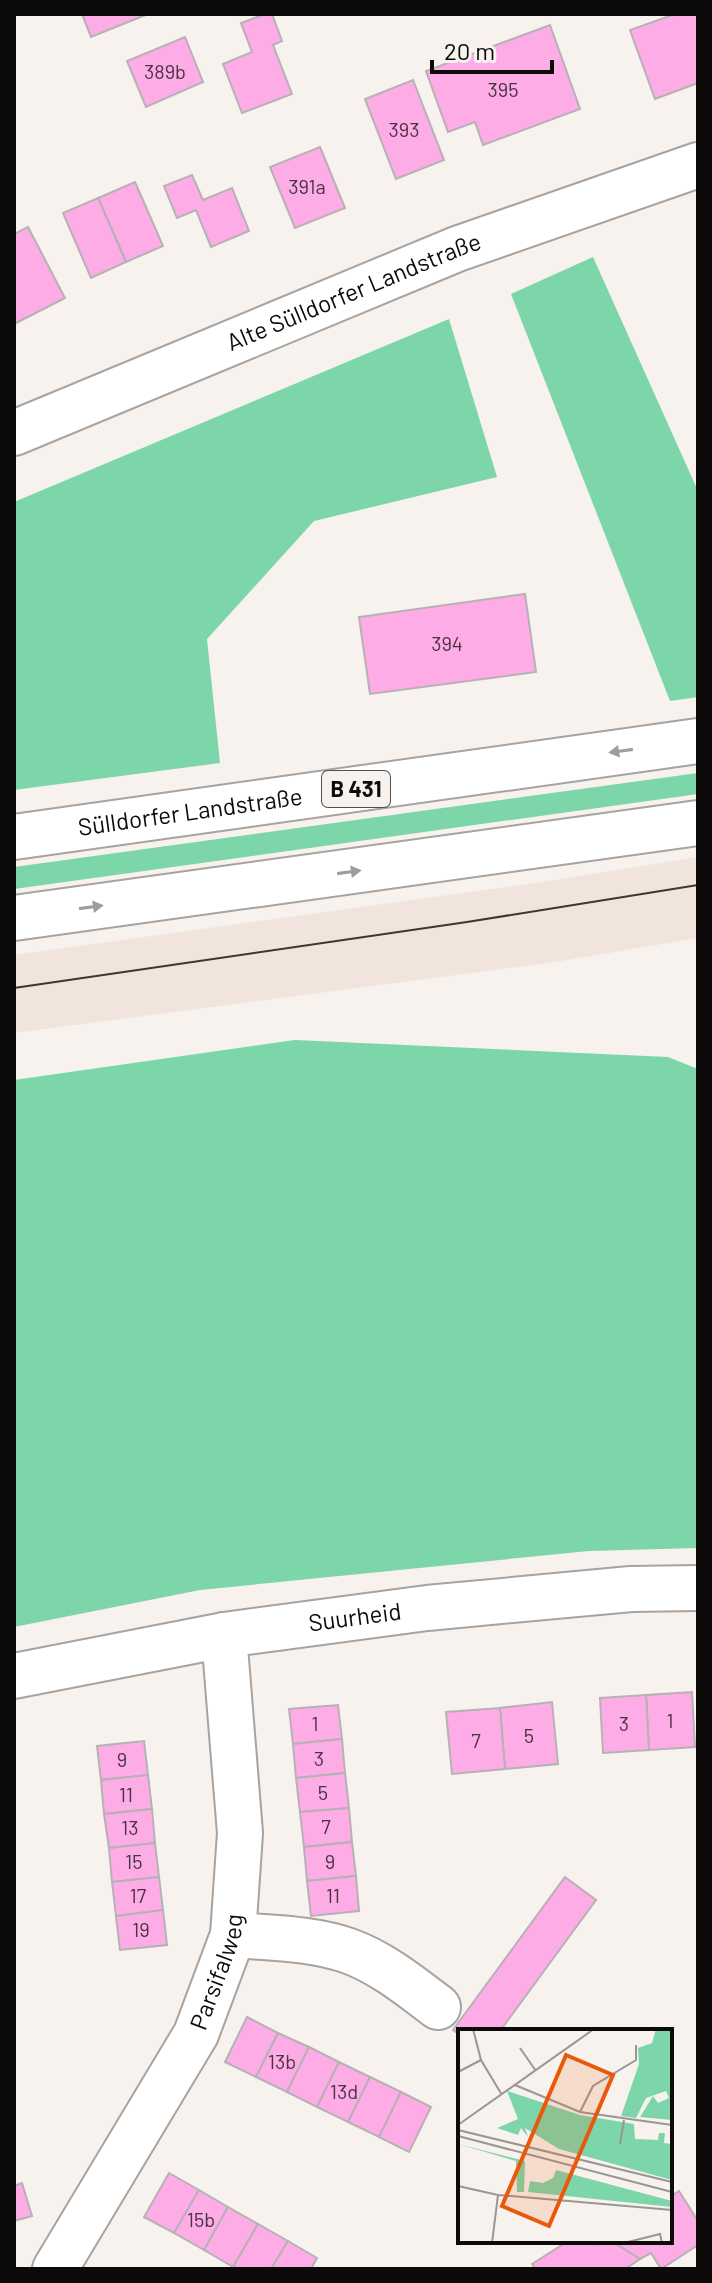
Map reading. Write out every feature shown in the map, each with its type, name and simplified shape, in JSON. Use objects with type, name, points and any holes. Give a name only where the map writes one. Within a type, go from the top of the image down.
[{"type":"main road","name":"Alte Sülldorfer Landstraße","points":[[14,433],[457,249],[698,165]]},
{"type":"main road","name":"Sülldorfer Landstraße","points":[[14,837],[698,741]]},
{"type":"main road","points":[[14,918],[698,823]]},
{"type":"main road","name":"Suurheid","points":[[14,1676],[224,1635],[427,1608],[631,1589],[698,1588]]},
{"type":"main road","name":"Parsifalweg","points":[[55,2269],[196,2034],[233,1935],[240,1833],[224,1635]]},
{"type":"main road","points":[[233,1935],[319,1943],[350,1951],[393,1973],[438,2007]]},
{"type":"shaded area","points":[[698,857],[698,938],[549,963],[14,1033],[14,955],[542,882]]},
{"type":"green space","points":[[593,257],[698,491],[698,697],[670,701],[511,294]]},
{"type":"green space","points":[[449,319],[497,477],[314,521],[207,639],[220,763],[14,790],[14,502]]},
{"type":"green space","points":[[698,773],[698,794],[14,889],[14,867]]},
{"type":"green space","points":[[295,1040],[668,1057],[698,1069],[698,1548],[589,1551],[200,1590],[14,1627],[14,1080]]},
{"type":"building","points":[[82,14],[148,14],[91,37]]},
{"type":"building","points":[[272,14],[282,41],[273,45],[292,94],[242,113],[223,64],[252,52],[241,23]]},
{"type":"building","points":[[675,14],[698,14],[698,83],[655,99],[630,30]]},
{"type":"building","points":[[550,25],[580,109],[483,145],[475,122],[448,132],[426,71]]},
{"type":"building","points":[[185,37],[203,82],[146,107],[127,61]]},
{"type":"building","points":[[413,80],[444,160],[396,179],[365,99]]},
{"type":"building","points":[[320,147],[345,208],[295,228],[270,167]]},
{"type":"building","points":[[192,175],[203,200],[232,188],[249,231],[211,247],[196,210],[177,218],[164,186]]},
{"type":"building","points":[[135,182],[163,246],[126,262],[98,198]]},
{"type":"building","points":[[98,198],[126,262],[91,278],[63,213]]},
{"type":"building","points":[[28,227],[65,298],[14,324],[14,234]]},
{"type":"building","points":[[525,594],[536,672],[370,694],[359,617]]},
{"type":"building","points":[[692,1692],[695,1747],[649,1750],[646,1695]]},
{"type":"building","points":[[646,1695],[649,1750],[603,1753],[600,1698]]},
{"type":"building","points":[[552,1702],[558,1764],[505,1769],[500,1708]]},
{"type":"building","points":[[338,1705],[342,1739],[293,1744],[289,1709]]},
{"type":"building","points":[[500,1708],[505,1769],[452,1774],[446,1712]]},
{"type":"building","points":[[342,1739],[345,1773],[296,1778],[293,1744]]},
{"type":"building","points":[[144,1741],[148,1775],[101,1780],[97,1746]]},
{"type":"building","points":[[345,1773],[349,1808],[300,1812],[296,1778]]},
{"type":"building","points":[[148,1775],[152,1809],[104,1814],[101,1780]]},
{"type":"building","points":[[349,1808],[352,1842],[304,1847],[300,1812]]},
{"type":"building","points":[[152,1809],[155,1843],[109,1848],[104,1814]]},
{"type":"building","points":[[352,1842],[356,1876],[307,1881],[304,1847]]},
{"type":"building","points":[[155,1843],[159,1877],[112,1882],[109,1848]]},
{"type":"building","points":[[356,1876],[359,1911],[311,1916],[307,1881]]},
{"type":"building","points":[[159,1877],[163,1910],[116,1916],[112,1882]]},
{"type":"building","points":[[565,1877],[596,1900],[501,2029],[458,2029],[458,2034],[453,2030]]},
{"type":"building","points":[[163,1910],[167,1945],[120,1950],[116,1916]]},
{"type":"building","points":[[247,2017],[278,2033],[256,2077],[225,2062]]},
{"type":"building","points":[[278,2033],[309,2047],[287,2092],[256,2077]]},
{"type":"building","points":[[309,2047],[339,2062],[317,2107],[287,2092]]},
{"type":"building","points":[[339,2062],[370,2077],[348,2122],[317,2107]]},
{"type":"building","points":[[370,2077],[401,2092],[379,2137],[348,2122]]},
{"type":"building","points":[[401,2092],[431,2107],[409,2152],[379,2137]]},
{"type":"building","points":[[169,2173],[199,2190],[174,2233],[144,2217]]},
{"type":"building","points":[[22,2183],[32,2216],[14,2221],[14,2186]]},
{"type":"building","points":[[199,2190],[228,2207],[204,2250],[174,2233]]},
{"type":"building","points":[[679,2191],[698,2221],[698,2245],[661,2269],[651,2253],[640,2259],[614,2243],[672,2243],[672,2196]]},
{"type":"building","points":[[228,2207],[258,2224],[233,2267],[204,2250]]},
{"type":"building","points":[[258,2224],[288,2241],[271,2269],[236,2269],[233,2267]]},
{"type":"building","points":[[288,2241],[317,2258],[311,2269],[271,2269]]},
{"type":"building","points":[[565,2243],[614,2243],[640,2259],[625,2269],[535,2269],[532,2264]]},
{"type":"tram line","points":[[14,988],[698,885]]}]
